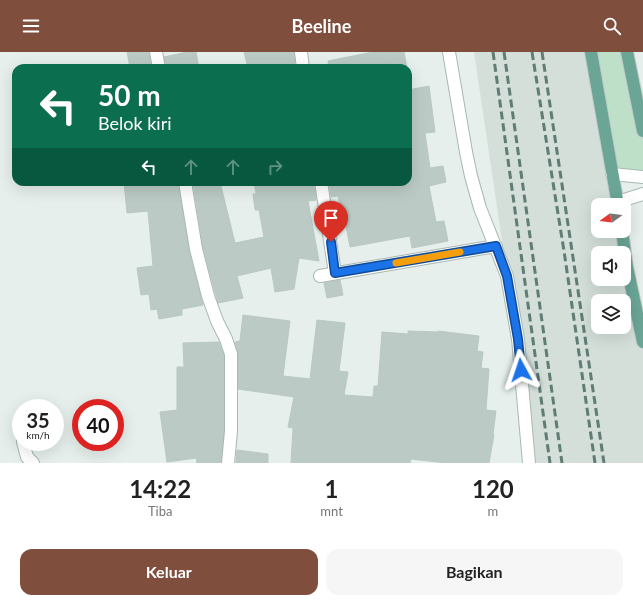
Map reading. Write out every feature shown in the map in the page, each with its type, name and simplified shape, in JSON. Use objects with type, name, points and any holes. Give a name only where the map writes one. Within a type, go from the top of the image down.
[{"type":"main road","points":[[591,52],[617,198]]},
{"type":"main road","points":[[627,52],[643,131]]},
{"type":"main road","points":[[623,238],[627,267],[643,342]]},
{"type":"street","points":[[156,52],[158,64]]},
{"type":"street","points":[[301,52],[302,64]]},
{"type":"street","points":[[449,52],[471,176],[480,208],[507,276],[518,339],[528,463]]},
{"type":"street","points":[[612,174],[643,177]]},
{"type":"street","points":[[185,186],[196,249],[208,296],[231,354],[231,410],[228,463]]},
{"type":"street","points":[[322,186],[335,273]]},
{"type":"street","points":[[631,199],[643,194]]},
{"type":"street","points":[[320,276],[496,246]]},
{"type":"street","points":[[25,451],[26,457],[33,463]]},
{"type":"shaded area","points":[[474,52],[591,52],[617,198],[591,198],[591,238],[623,238],[625,246],[591,246],[591,286],[631,286],[631,279],[643,342],[643,463],[535,463]]},
{"type":"green space","points":[[591,52],[627,52],[643,131],[643,177],[612,174]]},
{"type":"building","points":[[127,52],[149,52],[150,64],[129,64]]},
{"type":"building","points":[[187,52],[196,52],[198,64],[165,64],[164,57]]},
{"type":"building","points":[[244,52],[294,52],[295,64],[247,64]]},
{"type":"building","points":[[373,52],[404,52],[406,64],[328,64],[328,61]]},
{"type":"building","points":[[429,86],[435,132],[425,133],[430,168],[443,166],[446,182],[429,186],[436,222],[444,221],[448,241],[412,248],[410,236],[350,247],[344,215],[342,215],[338,196],[331,197],[330,186],[412,186],[412,89]]},
{"type":"building","points":[[124,186],[179,186],[189,251],[203,305],[182,309],[182,315],[159,319],[157,309],[151,310],[149,294],[141,295],[137,268],[153,266],[148,211],[127,213]]},
{"type":"building","points":[[194,186],[221,186],[235,243],[264,237],[259,210],[255,210],[253,194],[256,194],[255,186],[314,186],[316,200],[308,201],[319,261],[299,258],[294,289],[275,292],[271,268],[237,276],[243,298],[218,303],[203,247]]},
{"type":"building","points":[[340,280],[343,295],[327,298],[324,283]]},
{"type":"building","points":[[243,315],[290,321],[283,376],[310,379],[317,320],[345,323],[339,371],[348,372],[344,395],[373,397],[374,386],[378,386],[382,332],[408,334],[408,331],[438,331],[479,336],[477,351],[483,352],[481,368],[489,369],[486,410],[496,411],[494,435],[489,463],[446,463],[411,459],[410,463],[291,463],[293,428],[288,427],[294,397],[238,389],[238,354],[235,342],[240,341]]},
{"type":"building","points":[[219,342],[224,355],[224,431],[221,463],[197,463],[196,458],[167,462],[160,412],[177,410],[177,367],[184,367],[183,343]]},
{"type":"building","points":[[237,450],[268,454],[268,463],[236,463]]},
{"type":"railway","points":[[493,52],[550,463]]},
{"type":"railway","points":[[504,52],[562,463]]},
{"type":"railway","points":[[532,52],[564,251],[595,463]]},
{"type":"railway","points":[[542,52],[604,463]]},
{"type":"slow traffic","points":[[396,263],[460,252]]},
{"type":"route","points":[[331,242],[335,273],[496,246],[507,276],[518,339],[521,370]]}]
